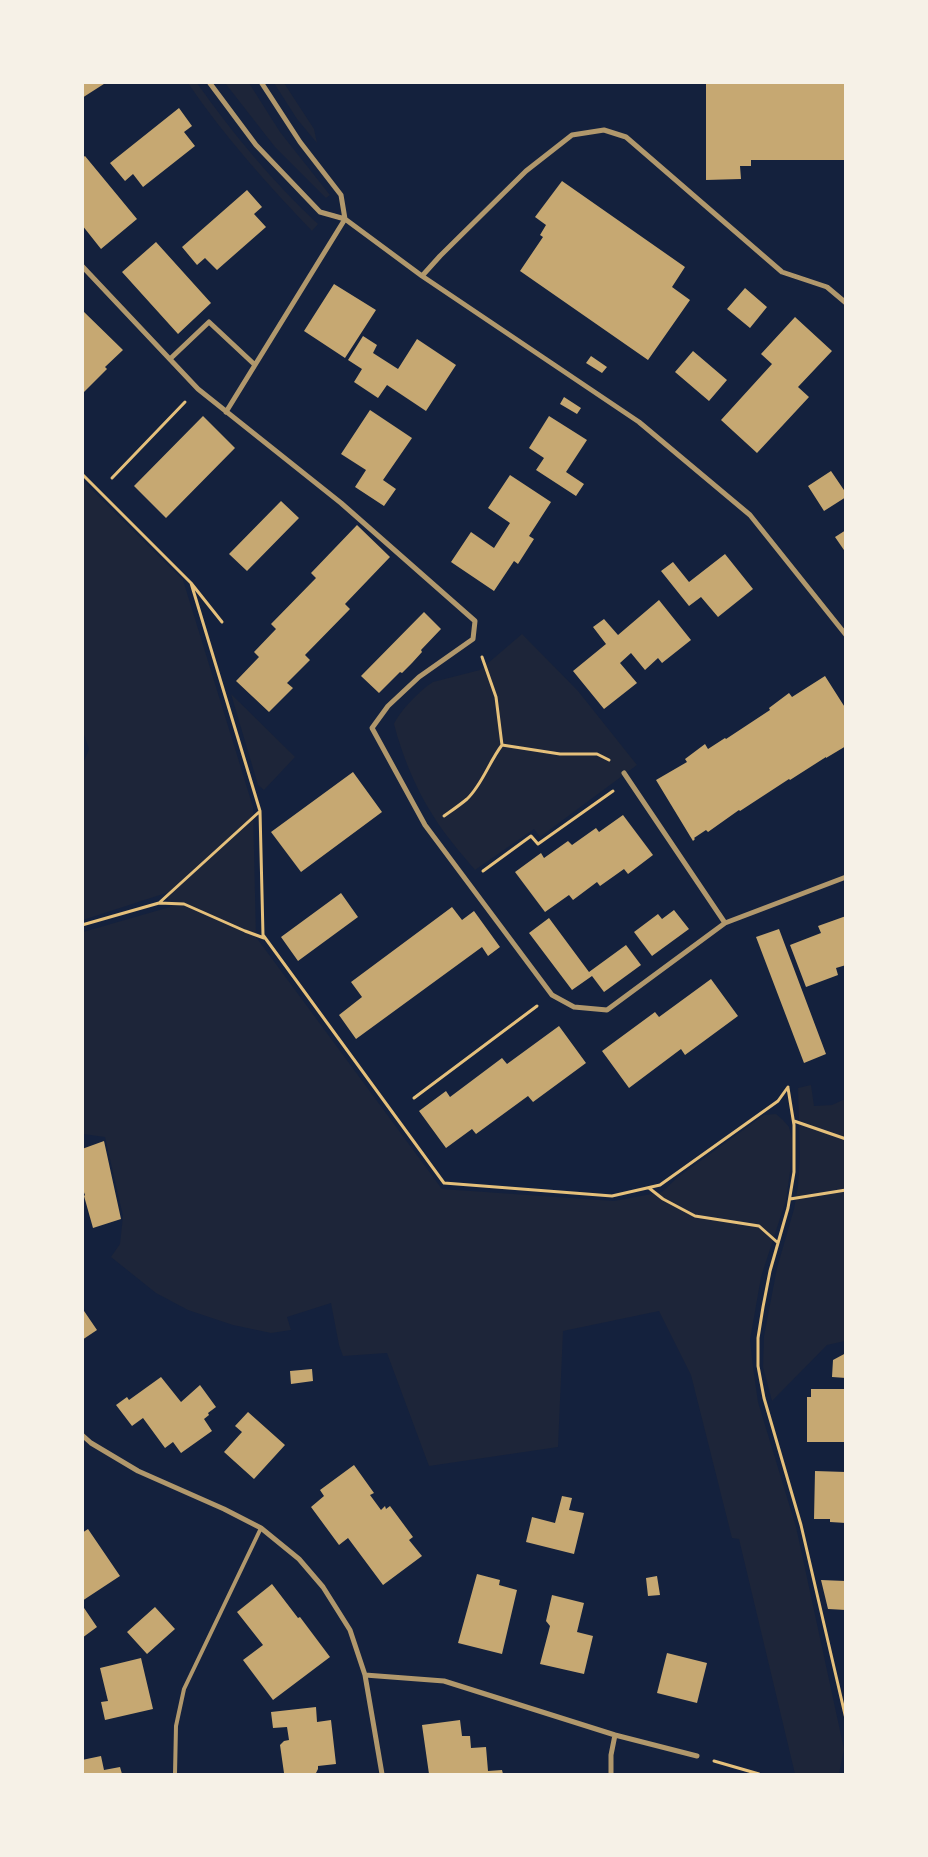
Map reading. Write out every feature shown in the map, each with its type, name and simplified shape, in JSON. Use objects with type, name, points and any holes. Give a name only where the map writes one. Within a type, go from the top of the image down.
[{"type":"street","points":[[209,82],[256,145],[320,212],[345,219],[422,276],[639,422],[750,515],[846,635]]},
{"type":"street","points":[[226,412],[345,219],[342,195],[300,142],[261,82]]},
{"type":"street","points":[[422,276],[526,171],[572,135],[604,130],[626,137],[782,272],[827,287],[846,303]]},
{"type":"street","points":[[82,266],[198,389],[342,503],[474,620],[473,639],[419,678],[388,706],[372,728],[425,825],[552,995],[574,1007],[607,1010],[725,924],[846,877]]},
{"type":"street","points":[[170,359],[209,322],[255,365]]},
{"type":"street","points":[[624,773],[725,924]]},
{"type":"street","points":[[82,1435],[91,1443],[138,1471],[224,1509],[261,1528],[299,1559],[323,1586],[350,1630],[365,1675],[382,1774]]},
{"type":"street","points":[[365,1675],[444,1681],[615,1735],[697,1756]]},
{"type":"street","points":[[611,1774],[615,1735]]},
{"type":"lane","points":[[175,1774],[176,1726],[184,1689],[261,1528]]},
{"type":"path","points":[[112,478],[198,389]]},
{"type":"path","points":[[82,474],[191,583],[222,622]]},
{"type":"path","points":[[191,583],[260,811],[262,935],[444,1183],[612,1196],[660,1185],[778,1101],[788,1087],[793,1120],[794,1172],[790,1199],[770,1272],[758,1338],[758,1366],[764,1398],[801,1525],[846,1719]]},
{"type":"path","points":[[425,825],[445,815],[467,798],[502,745],[496,697],[486,666],[473,639]]},
{"type":"path","points":[[502,745],[560,754],[597,754],[610,760],[624,773]]},
{"type":"path","points":[[467,883],[531,836],[538,844],[629,780]]},
{"type":"path","points":[[159,903],[260,811]]},
{"type":"path","points":[[82,925],[159,903],[184,904],[265,938]]},
{"type":"path","points":[[414,1098],[552,995]]},
{"type":"path","points":[[793,1120],[846,1139]]},
{"type":"path","points":[[649,1188],[663,1199],[695,1216],[759,1226],[778,1243]]},
{"type":"path","points":[[790,1199],[846,1190]]},
{"type":"path","points":[[697,1756],[759,1774]]},
{"type":"shaded area","points":[[188,83],[197,83],[254,157],[318,224],[312,231],[279,196],[216,122]]},
{"type":"shaded area","points":[[225,83],[249,83],[280,132],[330,195],[326,198],[275,147]]},
{"type":"shaded area","points":[[274,83],[284,83],[314,129],[317,143],[297,119]]},
{"type":"shaded area","points":[[83,481],[183,580],[253,807],[256,937],[442,1189],[614,1201],[662,1192],[678,1177],[764,1115],[776,1114],[789,1127],[792,1139],[786,1200],[761,1277],[750,1340],[758,1402],[796,1527],[844,1749],[839,1774],[795,1774],[739,1539],[732,1538],[691,1375],[659,1311],[563,1331],[558,1447],[429,1466],[387,1353],[343,1356],[331,1303],[287,1317],[291,1330],[271,1333],[233,1325],[188,1310],[156,1293],[111,1257],[120,1244],[123,1216],[105,1137],[83,1134],[83,932],[170,907],[166,893],[83,920],[82,766],[89,749],[83,732]]},
{"type":"shaded area","points":[[522,634],[578,691],[637,765],[540,837],[534,829],[475,870],[447,836],[426,804],[410,770],[394,724],[417,695],[433,682],[480,670]]},
{"type":"shaded area","points":[[231,694],[295,757],[264,790],[258,785]]},
{"type":"shaded area","points":[[811,1085],[814,1106],[832,1105],[845,1099],[845,1341],[827,1345],[772,1401],[763,1367],[764,1336],[777,1268],[794,1209],[798,1186],[800,1156],[798,1088]]},
{"type":"building","points":[[82,82],[107,82],[82,98]]},
{"type":"building","points":[[706,82],[846,82],[846,160],[751,160],[751,166],[740,166],[741,179],[706,180]]},
{"type":"building","points":[[179,108],[192,126],[184,132],[195,146],[143,187],[133,174],[125,181],[110,163]]},
{"type":"building","points":[[85,156],[137,219],[101,249],[82,225],[82,158]]},
{"type":"building","points":[[562,181],[685,267],[672,287],[690,300],[648,360],[520,271],[543,237],[540,235],[546,225],[535,217]]},
{"type":"building","points":[[247,190],[262,207],[254,214],[266,227],[217,270],[205,258],[197,265],[182,247]]},
{"type":"building","points":[[156,242],[211,303],[178,334],[122,272]]},
{"type":"building","points":[[334,284],[376,310],[345,358],[304,331]]},
{"type":"building","points":[[745,288],[767,307],[750,328],[727,309]]},
{"type":"building","points":[[82,310],[123,350],[105,367],[107,369],[82,394]]},
{"type":"building","points":[[795,317],[832,351],[798,387],[809,397],[757,453],[721,420],[772,364],[761,354]]},
{"type":"building","points":[[363,336],[377,345],[373,353],[398,369],[417,339],[456,365],[426,411],[387,385],[378,398],[354,382],[362,369],[348,360]]},
{"type":"building","points":[[693,351],[727,380],[709,401],[675,372]]},
{"type":"building","points":[[591,356],[607,367],[602,373],[586,363]]},
{"type":"building","points":[[564,397],[581,408],[577,414],[560,404]]},
{"type":"building","points":[[370,410],[412,438],[383,480],[396,489],[384,506],[355,487],[366,470],[341,454]]},
{"type":"building","points":[[203,416],[235,448],[166,518],[134,486]]},
{"type":"building","points":[[549,416],[587,440],[566,472],[584,484],[576,496],[536,470],[544,458],[529,448]]},
{"type":"building","points":[[831,471],[846,493],[846,497],[824,511],[808,486]]},
{"type":"building","points":[[510,475],[551,502],[529,536],[534,539],[518,564],[514,561],[494,591],[451,562],[471,532],[494,548],[510,523],[488,508]]},
{"type":"building","points":[[281,501],[299,518],[247,571],[229,554]]},
{"type":"building","points":[[357,525],[390,557],[345,604],[350,609],[305,655],[310,660],[287,683],[293,688],[269,712],[236,681],[259,657],[254,652],[276,629],[271,624],[316,578],[311,573]]},
{"type":"building","points":[[846,530],[846,553],[835,537]]},
{"type":"building","points":[[725,554],[753,589],[718,617],[701,597],[689,606],[661,571],[673,562],[689,582]]},
{"type":"building","points":[[659,600],[691,640],[662,663],[658,658],[645,670],[631,653],[620,663],[637,683],[604,709],[573,671],[606,644],[593,627],[604,619],[618,635]]},
{"type":"building","points":[[424,612],[441,629],[421,650],[422,652],[412,663],[379,693],[361,676]]},
{"type":"building","points":[[825,676],[846,709],[846,746],[739,810],[708,832],[706,830],[694,838],[693,841],[656,780],[687,762],[685,759],[705,744],[708,749],[726,739],[770,710],[769,708],[789,693],[792,697]]},
{"type":"building","points":[[353,772],[382,812],[301,872],[271,832]]},
{"type":"building","points":[[623,815],[653,855],[628,874],[624,869],[600,886],[597,882],[573,900],[569,895],[545,912],[515,872],[541,853],[544,858],[568,841],[572,845],[596,828],[599,832]]},
{"type":"building","points":[[341,893],[358,917],[298,961],[281,937]]},
{"type":"building","points":[[452,907],[462,920],[474,911],[500,947],[488,956],[482,947],[356,1039],[339,1015],[362,997],[351,982]]},
{"type":"building","points":[[674,910],[689,929],[652,956],[634,932],[658,914],[662,919]]},
{"type":"building","points":[[846,916],[846,965],[836,968],[838,975],[806,987],[790,945],[821,933],[818,926]]},
{"type":"building","points":[[549,918],[589,972],[626,945],[641,965],[604,992],[592,976],[572,990],[529,933]]},
{"type":"building","points":[[779,929],[826,1054],[804,1063],[756,937]]},
{"type":"building","points":[[711,979],[738,1016],[685,1055],[681,1049],[629,1088],[602,1051],[655,1012],[659,1017]]},
{"type":"building","points":[[559,1026],[586,1063],[533,1102],[528,1096],[476,1134],[472,1129],[446,1148],[419,1111],[446,1091],[450,1097],[502,1058],[507,1064]]},
{"type":"building","points":[[104,1141],[121,1219],[93,1228],[82,1187],[82,1149]]},
{"type":"building","points":[[82,1308],[97,1330],[82,1340]]},
{"type":"building","points":[[846,1353],[846,1378],[832,1377],[833,1360]]},
{"type":"building","points":[[312,1369],[313,1381],[291,1384],[290,1371]]},
{"type":"building","points":[[161,1377],[181,1402],[200,1385],[216,1407],[204,1419],[212,1431],[181,1453],[173,1442],[165,1448],[143,1418],[132,1426],[116,1405],[127,1397],[129,1400]]},
{"type":"building","points":[[811,1389],[846,1389],[846,1442],[807,1442],[807,1397],[811,1397]]},
{"type":"building","points":[[248,1412],[285,1445],[254,1479],[224,1452],[242,1432],[235,1426]]},
{"type":"building","points":[[354,1465],[374,1493],[370,1495],[381,1510],[385,1506],[386,1509],[390,1506],[413,1537],[409,1540],[422,1556],[383,1585],[348,1538],[339,1545],[311,1507],[324,1496],[320,1490]]},
{"type":"building","points":[[815,1471],[846,1472],[846,1523],[830,1522],[830,1519],[814,1519]]},
{"type":"building","points":[[562,1496],[572,1498],[569,1510],[584,1513],[574,1554],[526,1542],[532,1517],[555,1523]]},
{"type":"building","points":[[88,1529],[120,1576],[82,1601],[82,1533]]},
{"type":"building","points":[[477,1574],[500,1580],[499,1585],[517,1590],[502,1654],[458,1643]]},
{"type":"building","points":[[657,1576],[660,1595],[648,1596],[646,1578]]},
{"type":"building","points":[[821,1580],[846,1581],[846,1610],[828,1609]]},
{"type":"building","points":[[272,1584],[330,1657],[273,1700],[243,1660],[263,1645],[237,1612]]},
{"type":"building","points":[[552,1595],[584,1603],[577,1632],[593,1636],[584,1674],[540,1664],[550,1626],[546,1621]]},
{"type":"building","points":[[82,1605],[97,1627],[82,1638]]},
{"type":"building","points":[[155,1607],[175,1629],[147,1654],[127,1632]]},
{"type":"building","points":[[667,1653],[707,1663],[697,1703],[657,1693]]},
{"type":"building","points":[[141,1658],[153,1709],[105,1720],[101,1702],[108,1701],[100,1668]]},
{"type":"building","points":[[316,1707],[317,1722],[331,1720],[336,1764],[318,1766],[316,1773],[285,1774],[280,1745],[284,1741],[289,1740],[287,1727],[273,1728],[271,1712]]},
{"type":"building","points":[[460,1720],[462,1736],[470,1736],[471,1748],[486,1747],[488,1771],[502,1770],[503,1774],[429,1774],[422,1725]]},
{"type":"building","points":[[101,1756],[104,1770],[120,1767],[122,1774],[82,1774],[82,1760]]}]
